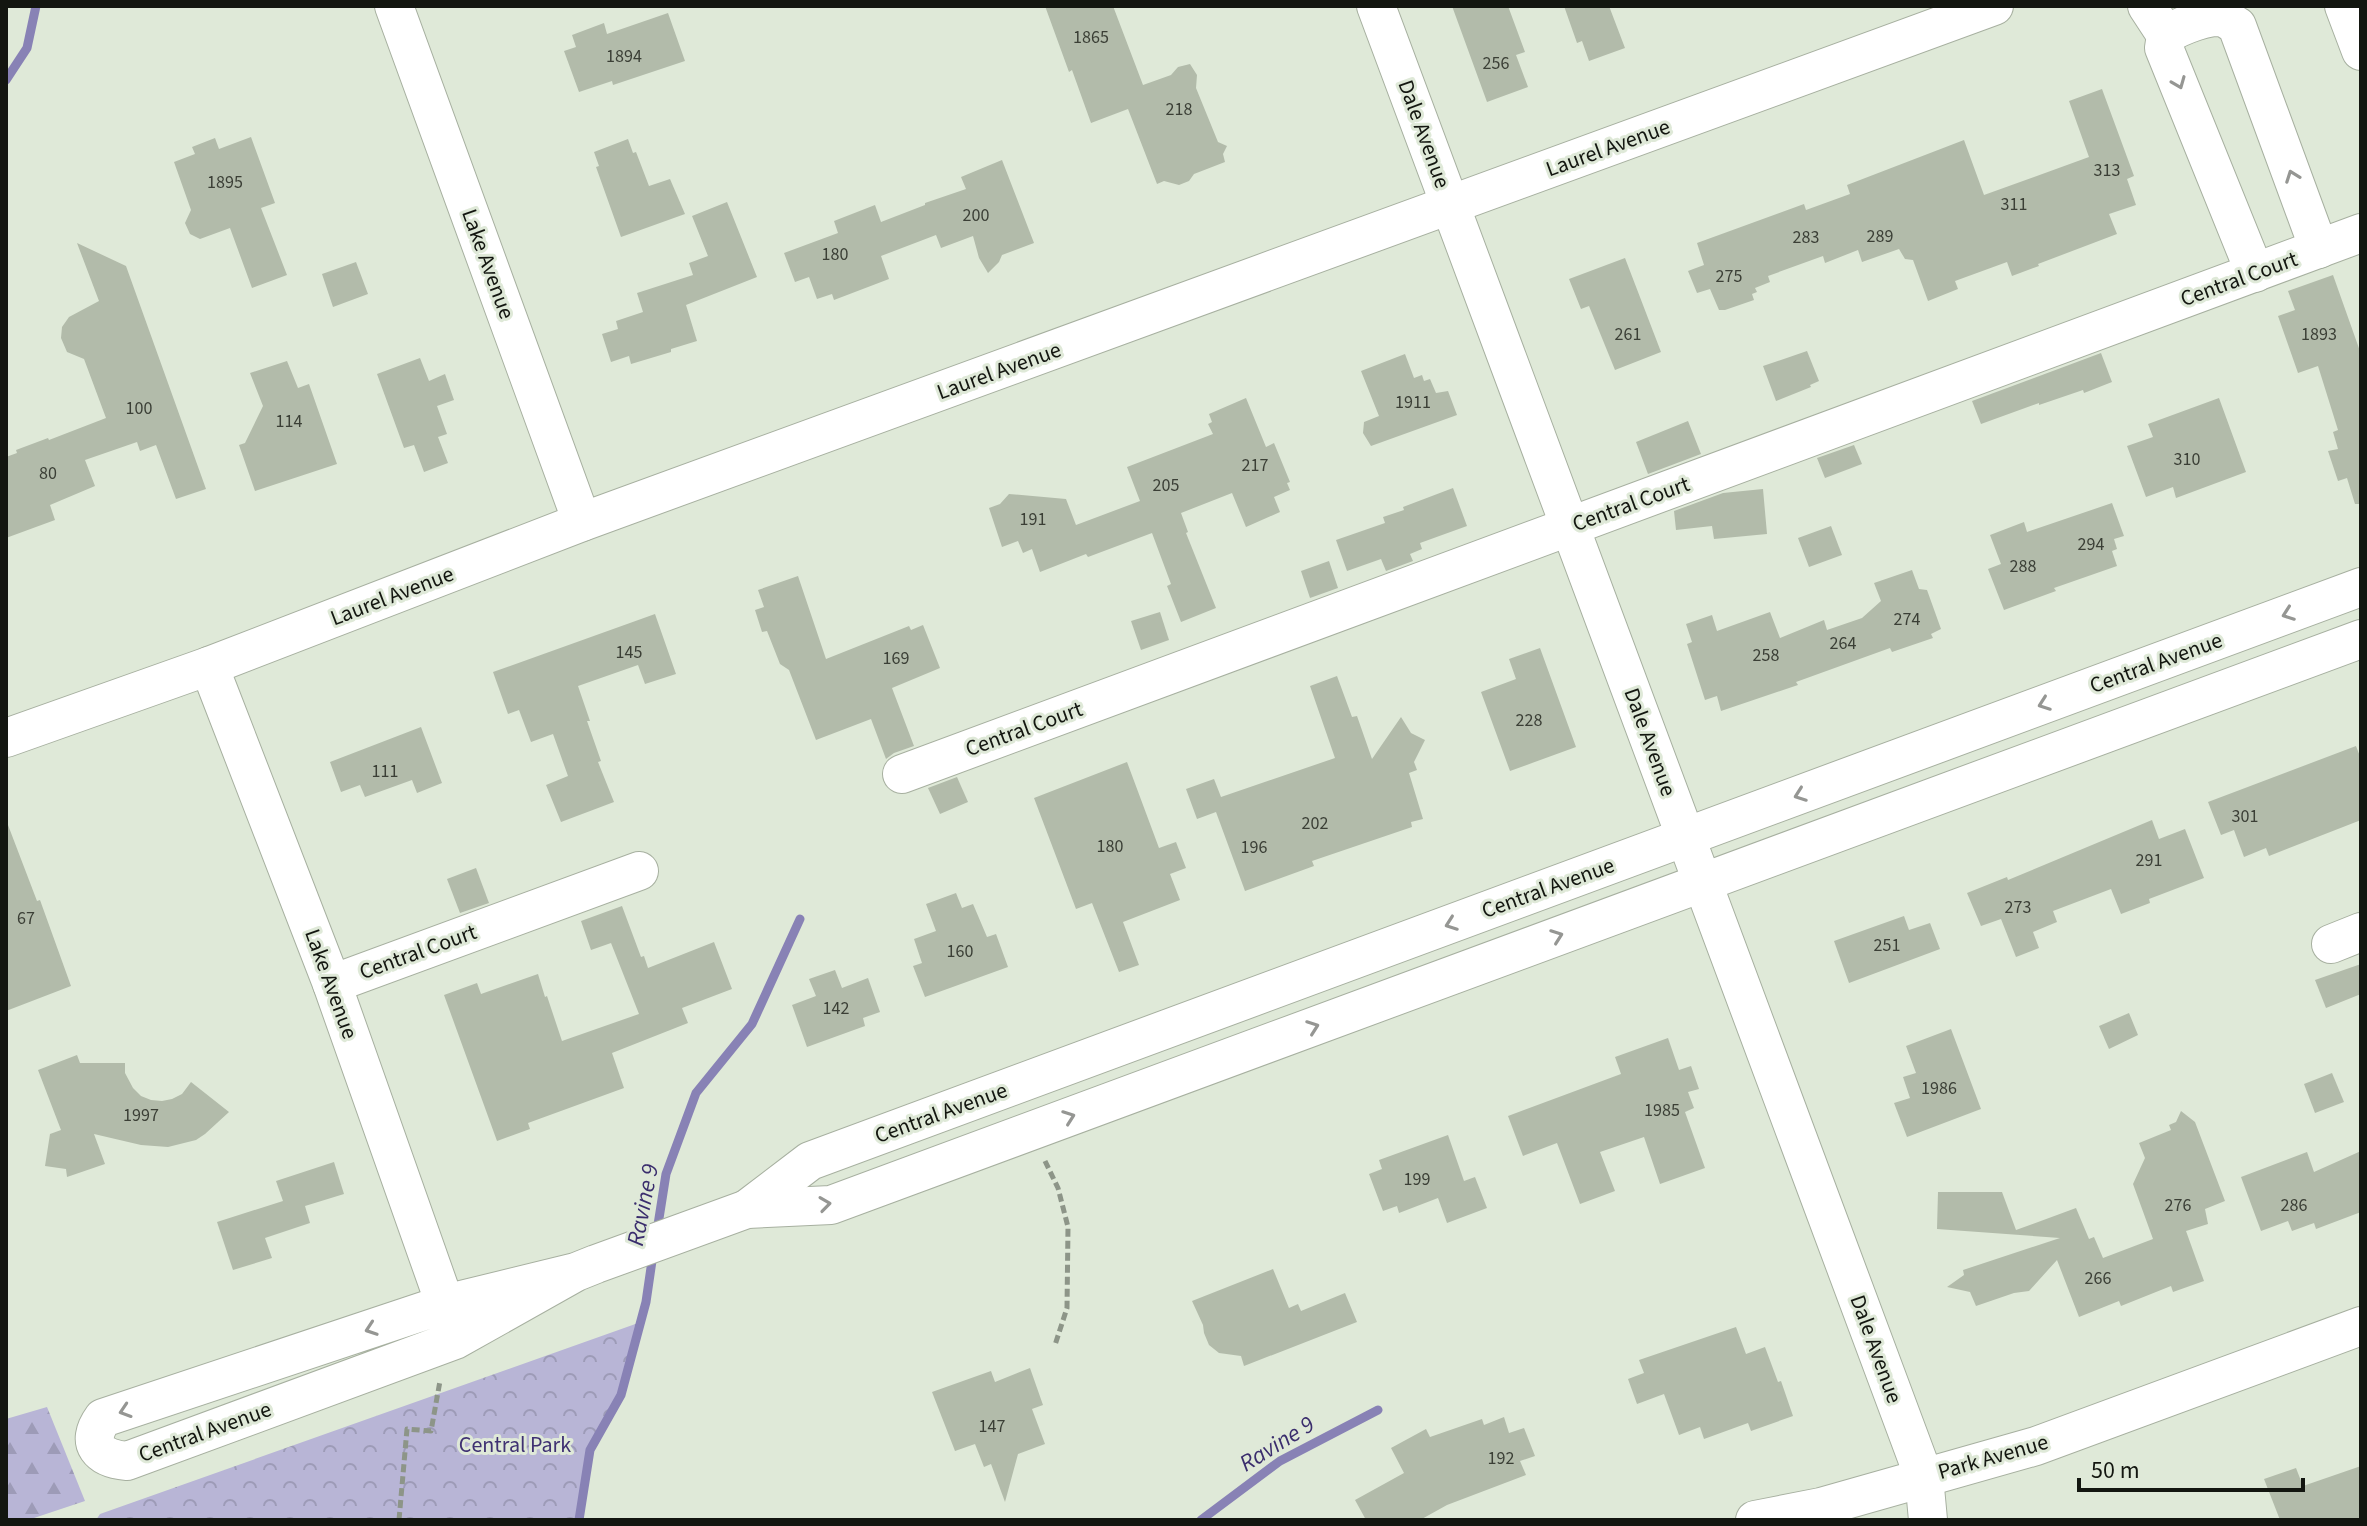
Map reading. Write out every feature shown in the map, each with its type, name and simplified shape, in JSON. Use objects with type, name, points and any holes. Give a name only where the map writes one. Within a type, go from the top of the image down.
[{"type":"street","name":"Lake Avenue","points":[[394,6],[582,522]]},
{"type":"street","name":"Dale Avenue","points":[[1376,6],[1924,1477],[1928,1520]]},
{"type":"street","name":"Laurel Avenue","points":[[6,738],[209,666],[582,522],[1994,6]]},
{"type":"street","points":[[2344,6],[2361,51]]},
{"type":"street","points":[[2157,21],[2178,28],[2214,16],[2226,18],[2237,26],[2319,249]]},
{"type":"street","points":[[2157,21],[2164,48],[2255,273]]},
{"type":"street","name":"Central Court","points":[[902,774],[2361,233]]},
{"type":"street","name":"Central Avenue","points":[[450,1322],[103,1418],[95,1429],[94,1441],[100,1452],[112,1460],[127,1461],[450,1322],[747,1209],[810,1161],[2361,587]]},
{"type":"street","name":"Central Avenue","points":[[747,1209],[831,1205],[2361,639]]},
{"type":"street","name":"Lake Avenue","points":[[209,666],[332,984],[450,1322]]},
{"type":"street","name":"Central Court","points":[[332,984],[639,871]]},
{"type":"street","points":[[1264,993],[1276,1040]]},
{"type":"street","name":"Park Avenue","points":[[1755,1520],[1821,1507],[2036,1446],[2361,1326]]},
{"type":"path","points":[[1031,1131],[1058,1188],[1068,1227],[1067,1308],[1055,1345]]},
{"type":"path","points":[[399,1520],[407,1429],[431,1431],[441,1377]]},
{"type":"green space","name":"Central Park","points":[[641,1322],[621,1395],[590,1450],[579,1520],[96,1520],[100,1514]]},
{"type":"green space","points":[[47,1407],[85,1501],[28,1520],[6,1520],[6,1419]]},
{"type":"building","points":[[1045,6],[1113,6],[1143,85],[1190,64],[1197,75],[1196,88],[1218,142],[1227,146],[1223,154],[1225,162],[1194,174],[1189,181],[1179,185],[1164,181],[1157,184],[1128,109],[1091,123]]},
{"type":"building","points":[[1452,6],[1508,6],[1525,52],[1516,55],[1528,87],[1487,102]]},
{"type":"building","points":[[1564,6],[1609,6],[1625,48],[1589,61],[1582,41],[1577,43]]},
{"type":"building","points":[[668,13],[685,61],[613,85],[612,81],[579,92],[564,51],[576,47],[572,35],[604,23],[607,34]]},
{"type":"building","points":[[2102,89],[2134,176],[2127,179],[2136,205],[2109,214],[2117,234],[2012,276],[2007,262],[1955,281],[1958,289],[1928,301],[1913,260],[1905,259],[1899,249],[1862,262],[1858,250],[1825,263],[1823,256],[1768,276],[1770,282],[1755,288],[1757,292],[1752,294],[1754,300],[1725,310],[1719,310],[1710,289],[1697,293],[1688,271],[1704,265],[1697,243],[1804,204],[1806,210],[1850,194],[1847,185],[1964,140],[1984,195],[2089,157],[2069,101]]},
{"type":"building","points":[[251,137],[275,203],[261,208],[287,275],[252,288],[230,228],[200,239],[190,234],[185,223],[191,210],[174,162],[195,154],[192,147],[215,138],[219,149]]},
{"type":"building","points":[[628,139],[649,186],[670,179],[685,214],[621,237],[596,167],[599,166],[594,152]]},
{"type":"building","points":[[1002,160],[1034,243],[1002,255],[988,273],[979,258],[973,236],[941,248],[936,235],[881,256],[889,279],[834,300],[832,294],[817,299],[809,277],[795,282],[784,253],[838,233],[834,221],[875,205],[881,222],[966,189],[961,177]]},
{"type":"building","points":[[727,202],[757,277],[686,305],[697,341],[631,364],[629,356],[611,362],[602,334],[618,329],[616,321],[643,312],[637,293],[693,275],[689,263],[708,256],[692,216]]},
{"type":"building","points":[[77,243],[126,266],[206,489],[176,499],[156,445],[140,451],[137,442],[85,460],[95,486],[50,505],[55,520],[6,538],[6,457],[17,453],[16,450],[106,418],[84,359],[67,352],[61,338],[62,327],[69,317],[99,301]]},
{"type":"building","points":[[1625,258],[1661,352],[1615,370],[1589,306],[1581,309],[1569,279]]},
{"type":"building","points":[[356,262],[368,294],[333,307],[322,274]]},
{"type":"building","points":[[2333,275],[2361,354],[2361,504],[2355,504],[2347,478],[2338,481],[2328,451],[2338,449],[2333,432],[2338,430],[2318,366],[2298,373],[2278,316],[2295,310],[2288,291]]},
{"type":"building","points":[[1807,351],[1819,381],[1776,401],[1763,366]]},
{"type":"building","points":[[2101,353],[2112,382],[1981,424],[1972,401]]},
{"type":"building","points":[[1405,354],[1414,378],[1422,375],[1424,381],[1430,379],[1436,393],[1448,391],[1457,415],[1371,446],[1363,433],[1364,422],[1379,416],[1361,371]]},
{"type":"building","points":[[420,358],[429,381],[445,374],[454,400],[437,406],[447,434],[438,437],[448,463],[424,472],[414,445],[404,448],[377,374]]},
{"type":"building","points":[[287,361],[298,388],[309,384],[337,464],[255,491],[239,445],[245,443],[263,406],[250,373]]},
{"type":"building","points":[[1246,398],[1266,447],[1274,443],[1290,482],[1287,483],[1290,490],[1274,497],[1280,512],[1246,527],[1232,493],[1181,513],[1216,608],[1181,622],[1152,533],[1040,572],[1032,549],[1023,553],[1018,541],[1002,547],[989,508],[1000,504],[1009,494],[1066,499],[1076,525],[1140,501],[1127,467],[1213,434],[1208,424],[1212,422],[1209,414]]},
{"type":"building","points":[[2219,398],[2246,472],[2176,498],[2173,487],[2146,497],[2127,446],[2153,437],[2148,424]]},
{"type":"building","points":[[1688,421],[1701,454],[1648,474],[1636,442]]},
{"type":"building","points":[[1854,445],[1862,464],[1825,478],[1817,458]]},
{"type":"building","points":[[1453,488],[1467,526],[1420,543],[1422,549],[1410,554],[1413,561],[1386,571],[1381,559],[1347,571],[1336,540],[1385,523],[1383,517]]},
{"type":"building","points":[[1763,489],[1767,534],[1714,539],[1712,526],[1676,530],[1674,511],[1723,493]]},
{"type":"building","points":[[2112,503],[2124,536],[2114,539],[2117,549],[2112,551],[2117,566],[2004,610],[1988,569],[2001,564],[1990,535],[2024,522],[2027,532]]},
{"type":"building","points":[[1831,526],[1842,555],[1809,567],[1798,538]]},
{"type":"building","points":[[1329,561],[1338,588],[1310,598],[1301,571]]},
{"type":"building","points":[[1912,570],[1919,589],[1927,590],[1941,629],[1931,634],[1933,638],[1892,652],[1890,648],[1796,682],[1798,685],[1721,711],[1717,696],[1705,700],[1687,644],[1692,642],[1686,624],[1712,615],[1717,631],[1770,612],[1780,638],[1824,620],[1827,630],[1862,618],[1881,601],[1874,583]]},
{"type":"building","points":[[798,576],[826,659],[909,626],[911,630],[923,625],[940,668],[892,688],[914,746],[886,759],[871,719],[816,740],[789,670],[780,664],[767,631],[762,632],[755,610],[764,607],[758,590]]},
{"type":"building","points":[[1160,612],[1169,640],[1141,650],[1131,621]]},
{"type":"building","points":[[655,614],[676,674],[645,684],[638,665],[578,686],[601,761],[598,762],[614,802],[561,822],[546,785],[568,776],[553,734],[531,742],[519,710],[508,714],[493,672]]},
{"type":"building","points":[[1540,648],[1576,747],[1510,771],[1481,692],[1516,679],[1509,659]]},
{"type":"building","points":[[1337,676],[1352,717],[1357,716],[1372,759],[1401,717],[1411,733],[1425,740],[1414,762],[1417,770],[1409,773],[1423,819],[1411,822],[1412,827],[1312,861],[1314,866],[1245,891],[1216,812],[1197,819],[1186,789],[1214,779],[1221,797],[1335,758],[1310,686]]},
{"type":"building","points":[[421,727],[442,783],[417,793],[412,780],[365,797],[360,785],[341,792],[330,762]]},
{"type":"building","points":[[2356,746],[2361,759],[2361,820],[2269,856],[2266,848],[2244,857],[2234,830],[2221,835],[2208,802]]},
{"type":"building","points":[[1127,762],[1159,848],[1176,842],[1186,868],[1170,874],[1180,900],[1123,922],[1139,965],[1119,972],[1092,903],[1076,909],[1034,798]]},
{"type":"building","points":[[957,777],[968,802],[940,814],[928,788]]},
{"type":"building","points":[[2152,820],[2159,839],[2185,829],[2204,878],[2149,899],[2150,903],[2121,914],[2111,889],[2053,911],[2057,922],[2033,932],[2039,948],[2016,957],[2001,919],[1981,926],[1967,893],[2007,877],[2008,880]]},
{"type":"building","points":[[6,826],[37,901],[40,900],[71,986],[6,1011]]},
{"type":"building","points":[[476,868],[489,903],[460,913],[447,879]]},
{"type":"building","points":[[956,893],[962,908],[973,904],[987,937],[996,934],[1008,967],[925,997],[913,966],[922,963],[914,939],[936,931],[926,904]]},
{"type":"building","points":[[622,906],[648,968],[714,942],[732,989],[682,1008],[688,1023],[612,1053],[624,1088],[528,1123],[530,1129],[497,1141],[444,995],[477,983],[481,994],[538,974],[562,1041],[639,1014],[611,943],[591,950],[581,921]]},
{"type":"building","points":[[1904,916],[1909,930],[1930,923],[1940,949],[1849,983],[1834,941]]},
{"type":"building","points":[[2361,964],[2361,994],[2326,1008],[2315,980]]},
{"type":"building","points":[[835,970],[842,988],[868,978],[880,1012],[863,1018],[865,1026],[807,1047],[792,1005],[816,996],[809,979]]},
{"type":"building","points":[[2129,1013],[2138,1035],[2109,1049],[2099,1026]]},
{"type":"building","points":[[1951,1029],[1981,1109],[1907,1137],[1894,1103],[1910,1098],[1903,1077],[1916,1073],[1906,1046]]},
{"type":"building","points":[[1668,1038],[1679,1070],[1691,1066],[1699,1089],[1688,1092],[1694,1108],[1685,1112],[1705,1168],[1660,1184],[1644,1137],[1600,1152],[1615,1191],[1580,1204],[1557,1143],[1523,1156],[1508,1116],[1621,1074],[1615,1057]]},
{"type":"building","points":[[77,1055],[80,1063],[125,1063],[125,1073],[133,1088],[151,1100],[172,1099],[182,1094],[191,1082],[229,1112],[196,1140],[168,1147],[141,1145],[94,1134],[105,1164],[67,1177],[66,1169],[45,1166],[50,1134],[61,1130],[38,1070]]},
{"type":"building","points":[[2332,1073],[2344,1102],[2315,1113],[2304,1084]]},
{"type":"building","points":[[2181,1111],[2195,1122],[2225,1201],[2205,1209],[2208,1224],[2186,1231],[2204,1281],[2173,1292],[2171,1286],[2121,1306],[2119,1301],[2079,1317],[2057,1260],[2029,1291],[1976,1306],[1970,1292],[1947,1287],[1964,1275],[1963,1270],[2060,1238],[1937,1229],[1938,1192],[2002,1192],[2016,1230],[2076,1208],[2089,1239],[2094,1237],[2103,1258],[2153,1239],[2133,1184],[2145,1158],[2139,1143],[2171,1130],[2169,1125],[2176,1122]]},
{"type":"building","points":[[1448,1135],[1464,1181],[1475,1177],[1487,1208],[1447,1223],[1438,1198],[1399,1213],[1397,1206],[1383,1211],[1369,1174],[1382,1169],[1379,1160]]},
{"type":"building","points":[[2361,1151],[2361,1212],[2316,1229],[2314,1223],[2292,1231],[2288,1221],[2261,1231],[2241,1177],[2307,1152],[2314,1172]]},
{"type":"building","points":[[334,1162],[344,1194],[305,1206],[310,1223],[265,1238],[272,1258],[233,1270],[217,1222],[283,1201],[276,1181]]},
{"type":"building","points":[[1273,1269],[1289,1308],[1298,1304],[1301,1311],[1345,1293],[1357,1322],[1244,1366],[1241,1356],[1219,1353],[1209,1345],[1192,1301]]},
{"type":"building","points":[[1736,1327],[1746,1354],[1765,1347],[1793,1416],[1751,1431],[1748,1423],[1704,1439],[1700,1427],[1679,1435],[1664,1394],[1637,1404],[1628,1379],[1644,1373],[1639,1360]]},
{"type":"building","points":[[1030,1368],[1043,1405],[1032,1409],[1045,1444],[1018,1454],[1005,1502],[991,1464],[984,1467],[975,1444],[955,1451],[932,1392],[991,1371],[995,1382]]},
{"type":"building","points":[[1504,1417],[1509,1433],[1524,1428],[1535,1456],[1520,1461],[1526,1475],[1447,1505],[1420,1520],[1366,1520],[1355,1500],[1404,1473],[1391,1448],[1426,1429],[1430,1437],[1482,1419],[1484,1425]]},
{"type":"building","points":[[2361,1466],[2361,1520],[2280,1520],[2264,1479],[2296,1468],[2303,1486]]},
{"type":"waterway","points":[[6,80],[27,48],[36,6]]},
{"type":"waterway","name":"Ravine 9","points":[[657,1231],[666,1174],[696,1093],[752,1024],[800,919]]},
{"type":"waterway","name":"Ravine 9","points":[[579,1520],[590,1450],[621,1395],[646,1302],[653,1254]]},
{"type":"waterway","name":"Ravine 9","points":[[1201,1520],[1280,1461],[1378,1410]]}]
